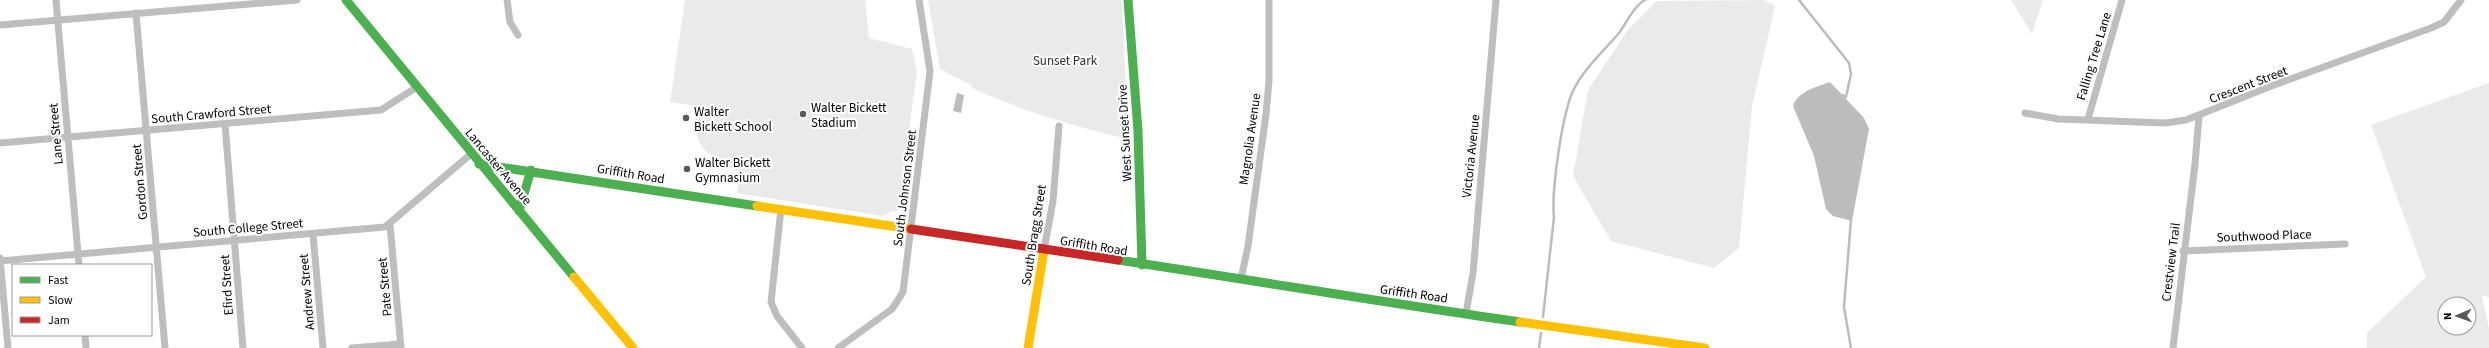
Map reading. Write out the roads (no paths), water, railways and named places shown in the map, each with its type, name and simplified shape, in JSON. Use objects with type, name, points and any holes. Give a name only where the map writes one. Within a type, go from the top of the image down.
[{"type":"street","name":"Lane Street","points":[[56,0],[79,264]]},
{"type":"street","points":[[0,25],[297,0]]},
{"type":"street","name":"Lancaster Avenue","points":[[346,0],[479,164],[633,348]]},
{"type":"street","points":[[507,0],[510,22],[518,35]]},
{"type":"street","name":"South Johnson Street","points":[[842,347],[892,309],[903,292],[912,230],[930,71],[919,0]]},
{"type":"street","name":"West Sunset Drive","points":[[1128,0],[1138,131],[1142,265]]},
{"type":"street","name":"Magnolia Avenue","points":[[1241,280],[1248,246],[1266,114],[1270,62],[1269,0]]},
{"type":"street","name":"Victoria Avenue","points":[[1466,313],[1473,273],[1496,0]]},
{"type":"street","name":"Falling Tree Lane","points":[[2088,120],[2122,0]]},
{"type":"street","name":"Crescent Street","points":[[2024,113],[2058,118],[2165,123],[2199,116],[2274,85],[2432,28],[2444,22],[2461,0]]},
{"type":"street","name":"Gordon Street","points":[[136,13],[166,348]]},
{"type":"street","name":"South Crawford Street","points":[[0,143],[380,110],[418,87]]},
{"type":"street","name":"Crestview Trail","points":[[2173,348],[2199,116]]},
{"type":"street","name":"Efird Street","points":[[225,124],[243,348]]},
{"type":"street","name":"South Bragg Street","points":[[1028,348],[1053,201],[1059,126]]},
{"type":"street","points":[[390,225],[471,154]]},
{"type":"street","name":"Griffith Road","points":[[479,164],[531,170],[1142,265],[1705,348]]},
{"type":"street","points":[[519,211],[531,170]]},
{"type":"street","points":[[781,209],[771,302],[777,316],[802,348]]},
{"type":"street","name":"South College Street","points":[[0,260],[313,234],[385,227],[390,225]]},
{"type":"street","name":"Pate Street","points":[[390,225],[401,346]]},
{"type":"street","name":"Andrew Street","points":[[313,234],[323,348]]},
{"type":"street","name":"Southwood Place","points":[[2183,251],[2345,244]]},
{"type":"street","points":[[0,260],[8,348]]},
{"type":"street","points":[[85,336],[86,348]]},
{"type":"street","points":[[352,348],[401,346]]},
{"type":"waterway","points":[[1543,317],[1554,217],[1554,190],[1558,155],[1568,104],[1581,77],[1619,33],[1634,10],[1645,0]]},
{"type":"waterway","points":[[1799,0],[1849,63],[1851,74],[1846,97],[1843,95]]},
{"type":"waterway","points":[[1851,219],[1844,307],[1851,348]]},
{"type":"waterway","points":[[1539,348],[1541,333]]},
{"type":"place","name":"Walter Bickett Stadium","points":[[803,114]]},
{"type":"place","name":"Walter Bickett School","points":[[686,118]]},
{"type":"place","name":"Walter Bickett Gymnasium","points":[[687,169]]},
{"type":"park label","name":"Sunset Park","points":[[1065,60]]}]
